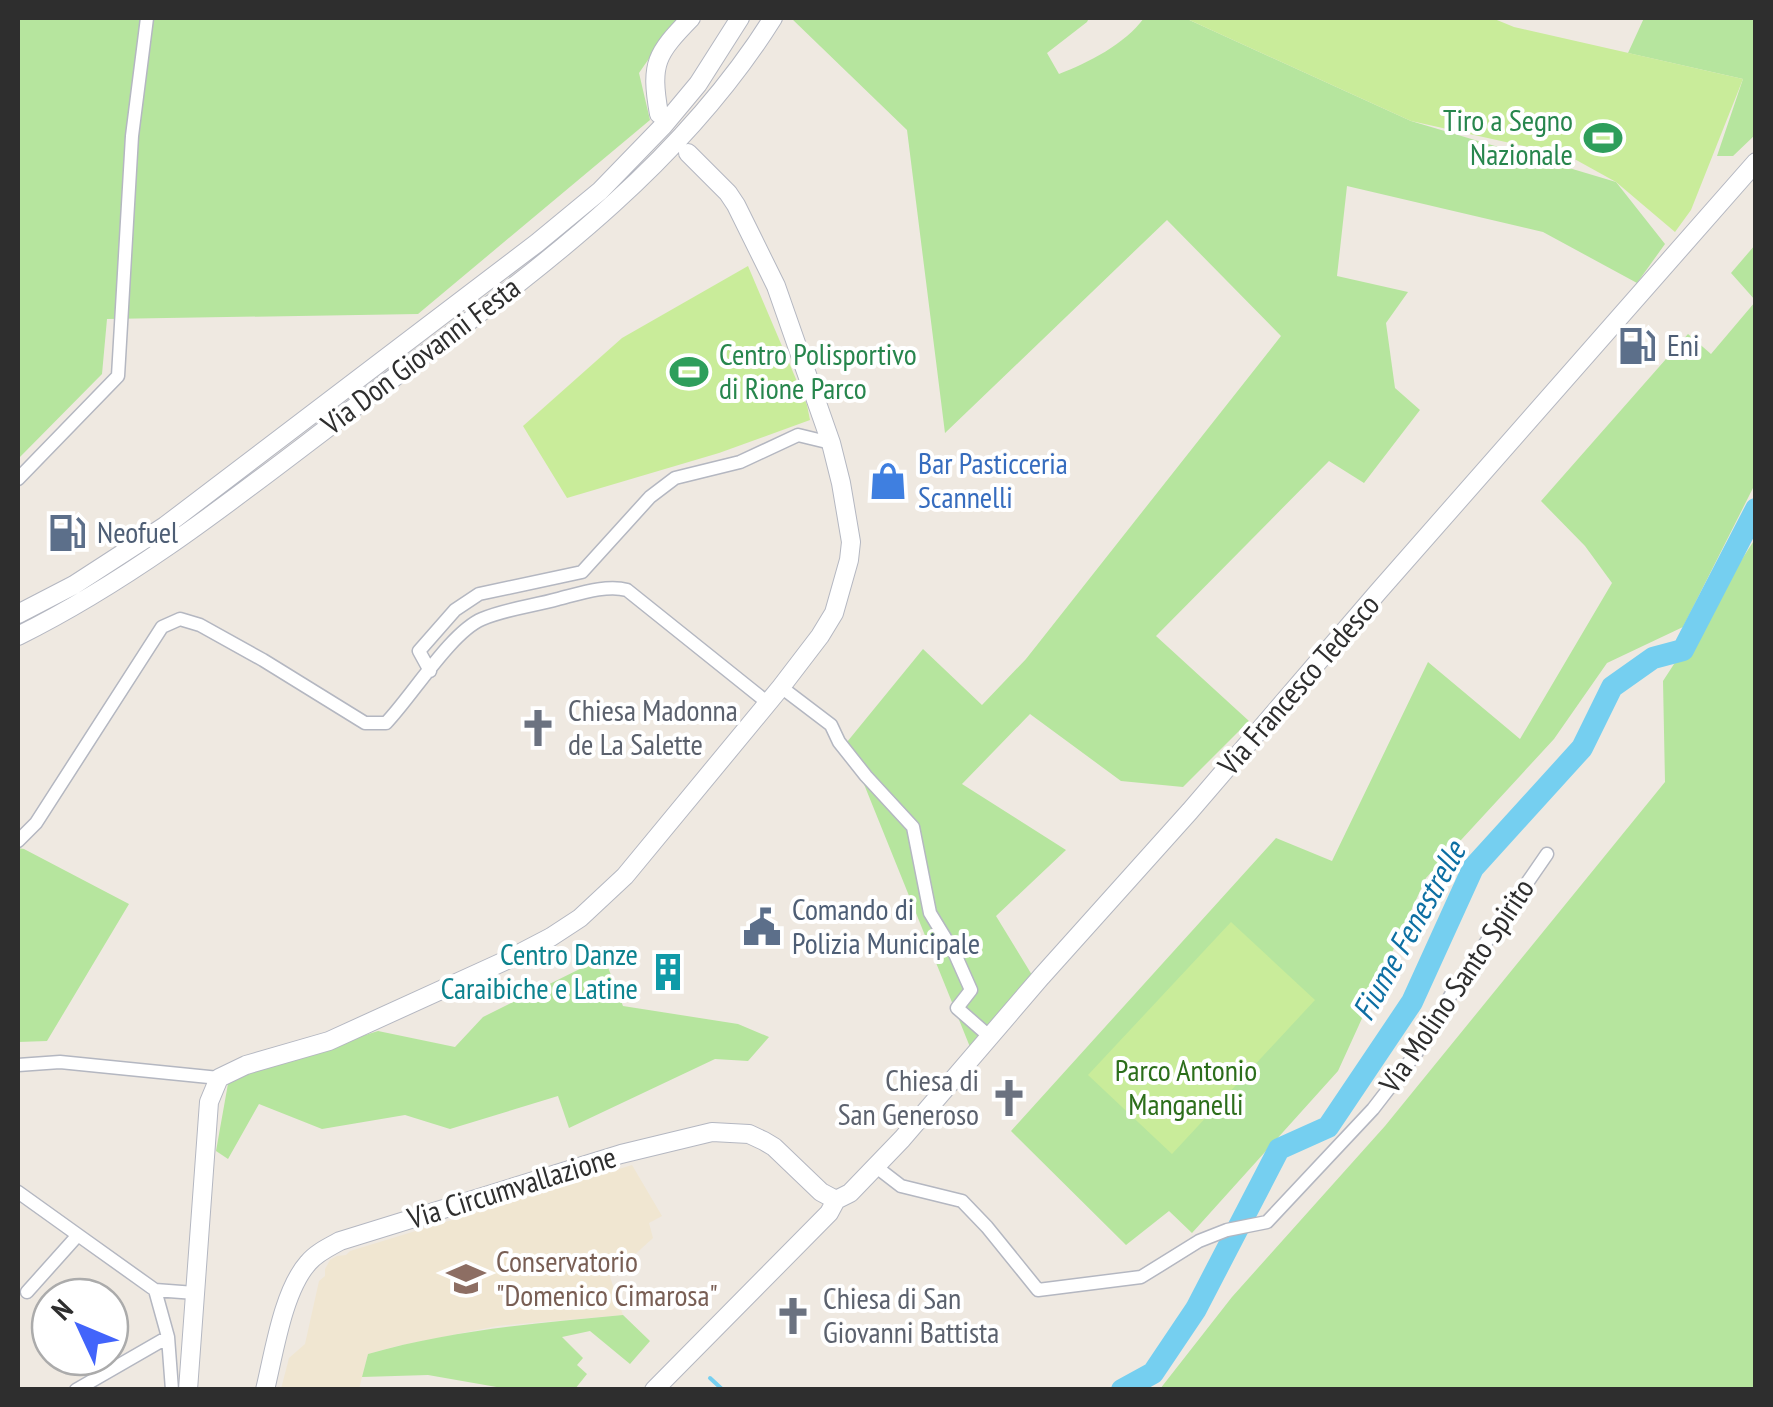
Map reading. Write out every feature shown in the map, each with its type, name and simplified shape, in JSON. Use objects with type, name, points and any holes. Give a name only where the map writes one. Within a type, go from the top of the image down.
[{"type":"street","points":[[18,478],[118,376],[132,136],[147,18]]},
{"type":"street","points":[[659,114],[654,87],[659,56],[690,18]]},
{"type":"street","name":"Via Don Giovanni Festa","points":[[18,614],[74,585],[165,526],[588,201],[664,126],[698,84],[740,18]]},
{"type":"street","name":"Via Don Giovanni Festa","points":[[18,636],[76,606],[240,495],[568,242],[669,152],[734,74],[774,18]]},
{"type":"street","points":[[18,1065],[60,1062],[219,1078],[329,1041],[508,959],[566,928],[625,876],[820,636],[834,613],[851,542],[831,443],[776,286],[736,205],[688,153]]},
{"type":"street","name":"Via Francesco Tedesco","points":[[654,1390],[829,1214],[836,1200],[850,1193],[902,1139],[1756,162]]},
{"type":"street","points":[[430,671],[419,651],[455,610],[478,594],[582,572],[650,497],[675,478],[740,462],[798,436],[831,443]]},
{"type":"street","points":[[18,841],[36,822],[162,627],[180,619],[263,660],[366,723],[386,723],[450,644],[479,620],[618,588],[627,590],[768,702]]},
{"type":"street","points":[[781,688],[831,725],[839,742],[866,776],[913,827],[930,913],[955,954],[970,990],[957,1008],[989,1036]]},
{"type":"street","name":"Via Molino Santo Spirito","points":[[875,1166],[901,1186],[962,1201],[1038,1290],[1141,1277],[1199,1241],[1227,1230],[1267,1222],[1374,1109],[1417,1052],[1458,983],[1546,854]]},
{"type":"street","points":[[188,1390],[209,1102],[219,1078]]},
{"type":"street","name":"Via Circumvallazione","points":[[265,1390],[289,1296],[298,1276],[310,1260],[340,1241],[621,1154],[712,1132],[749,1134],[764,1141],[836,1200]]},
{"type":"street","points":[[18,1192],[155,1290],[195,1294]]},
{"type":"street","points":[[27,1292],[78,1235]]},
{"type":"street","points":[[155,1290],[168,1337],[172,1390]]},
{"type":"street","points":[[76,1390],[168,1337]]},
{"type":"shaded area","name":"Conservatorio \"Domenico Cimarosa\"","points":[[632,1165],[662,1216],[649,1223],[653,1238],[610,1277],[623,1315],[497,1326],[397,1346],[368,1354],[359,1389],[281,1389],[289,1358],[305,1344],[319,1281],[330,1260]]},
{"type":"green space","points":[[18,18],[677,18],[639,73],[650,120],[418,314],[107,319],[102,374],[18,459]]},
{"type":"green space","points":[[791,18],[1089,18],[1047,53],[1059,74],[1105,52],[1144,18],[1185,18],[1411,121],[1616,182],[1665,244],[1637,283],[1543,232],[1347,186],[1337,276],[1408,292],[1386,323],[1395,388],[1420,410],[1364,483],[1329,461],[1156,636],[1249,721],[1183,787],[1121,781],[1030,714],[962,784],[1066,850],[996,916],[1032,975],[970,1047],[847,742],[923,649],[982,705],[1026,659],[1281,336],[1167,220],[945,433],[907,130]]},
{"type":"green space","name":"Tiro a Segno Nazionale","points":[[1185,18],[1492,18],[1514,27],[1743,79],[1691,210],[1675,232],[1616,182],[1569,156],[1411,121]]},
{"type":"green space","points":[[1644,18],[1755,18],[1755,135],[1733,156],[1717,156],[1743,79],[1628,53]]},
{"type":"green space","points":[[1755,245],[1755,300],[1731,273]]},
{"type":"green space","name":"Centro Polisportivo di Rione Parco","points":[[748,266],[810,420],[719,453],[567,498],[523,426],[622,338]]},
{"type":"green space","name":"Parco Antonio Manganelli","points":[[1755,302],[1755,484],[1683,627],[1607,663],[1554,739],[1426,878],[1338,1071],[1192,1233],[1169,1211],[1126,1245],[1011,1131],[1276,838],[1332,861],[1428,662],[1520,739],[1612,583],[1585,546],[1541,501],[1688,334],[1711,354]]},
{"type":"green space","points":[[1755,539],[1755,1389],[1160,1389],[1232,1297],[1385,1126],[1665,782],[1663,681]]},
{"type":"green space","points":[[18,848],[129,904],[47,1041],[18,1042]]},
{"type":"green space","points":[[1231,922],[1315,1000],[1172,1154],[1088,1075]]},
{"type":"green space","points":[[604,957],[623,1006],[738,1024],[769,1037],[748,1061],[715,1059],[569,1128],[558,1096],[450,1129],[405,1115],[322,1129],[259,1104],[228,1159],[216,1151],[229,1078],[378,1031],[455,1047],[483,1017]]},
{"type":"green space","points":[[623,1315],[650,1341],[630,1364],[590,1331],[562,1337],[583,1358],[577,1365],[587,1374],[575,1389],[508,1389],[428,1375],[362,1377],[368,1354],[400,1346],[495,1328]]},
{"type":"waterway","name":"Fiume Fenestrelle","points":[[1122,1390],[1153,1373],[1196,1309],[1279,1149],[1328,1127],[1412,1002],[1473,868],[1582,748],[1612,687],[1653,658],[1683,650],[1756,509]]},
{"type":"waterway","points":[[710,1378],[723,1390]]},
{"type":"place","name":"Tiro a Segno Nazionale","points":[[1603,138]]},
{"type":"place","name":"Eni","points":[[1637,346]]},
{"type":"place","name":"Centro Polisportivo di Rione Parco","points":[[689,372]]},
{"type":"place","name":"Bar Pasticceria Scannelli","points":[[888,481]]},
{"type":"place","name":"Neofuel","points":[[67,533]]},
{"type":"place","name":"Chiesa Madonna de La Salette","points":[[538,728]]},
{"type":"place","name":"Comando di Polizia Municipale","points":[[762,927]]},
{"type":"place","name":"Centro Danze Caraibiche e Latine","points":[[668,972]]},
{"type":"place","name":"Chiesa di San Generoso","points":[[1009,1098]]},
{"type":"place","name":"Conservatorio \"Domenico Cimarosa\"","points":[[466,1279]]},
{"type":"place","name":"Chiesa di San Giovanni Battista","points":[[793,1316]]}]
